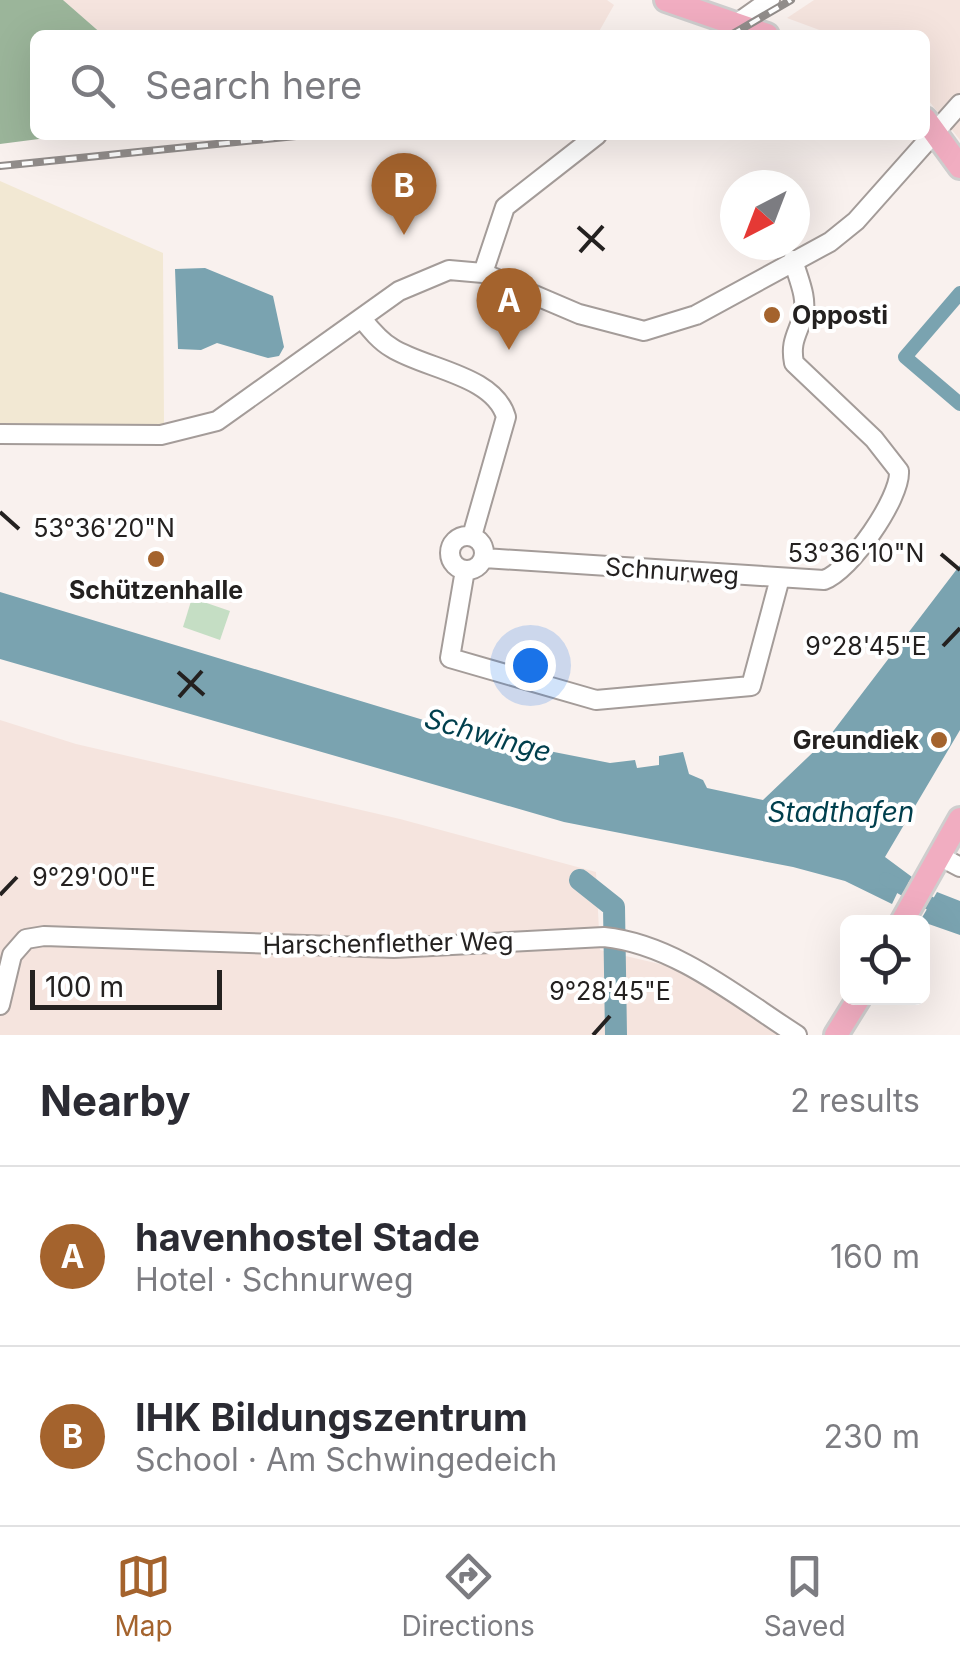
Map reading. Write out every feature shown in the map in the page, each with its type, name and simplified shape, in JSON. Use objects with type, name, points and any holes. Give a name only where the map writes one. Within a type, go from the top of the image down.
[{"type":"main road","points":[[666,0],[753,30]]},
{"type":"main road","points":[[930,126],[960,167]]},
{"type":"main road","points":[[906,915],[924,884],[950,861],[960,819]]},
{"type":"main road","points":[[836,1035],[854,1005]]},
{"type":"street","points":[[736,24],[770,0]]},
{"type":"street","points":[[930,126],[960,104]]},
{"type":"street","points":[[483,273],[505,207],[591,140]]},
{"type":"street","points":[[810,250],[856,222],[919,140]]},
{"type":"street","points":[[0,434],[161,435],[217,422],[421,279],[449,270],[483,273],[579,314],[644,331],[696,315],[793,260]]},
{"type":"street","name":"Schnurweg","points":[[484,558],[780,578],[835,576],[875,525],[900,483],[895,461],[794,363],[792,336],[802,317],[804,297],[793,260]]},
{"type":"street","points":[[362,320],[393,349],[478,386],[502,403],[506,418],[472,536]]},
{"type":"street","points":[[472,536],[481,542],[484,558],[477,568],[466,570],[452,562],[450,551],[458,538],[472,536]]},
{"type":"street","points":[[466,570],[450,658],[596,700],[750,686],[780,578]]},
{"type":"street","name":"Harschenflether Weg","points":[[0,1005],[12,955],[26,939],[44,936],[394,948],[604,937],[626,939],[691,967],[797,1035]]},
{"type":"shaded area","points":[[63,0],[607,0],[614,5],[600,30],[97,30]]},
{"type":"shaded area","points":[[814,0],[960,0],[960,140],[930,102],[930,30],[819,30],[787,18]]},
{"type":"shaded area","points":[[0,181],[163,253],[164,425],[0,428]]},
{"type":"shaded area","points":[[0,720],[76,744],[400,819],[596,872],[600,950],[681,969],[787,1035],[0,1035]]},
{"type":"green space","points":[[0,0],[63,0],[97,30],[30,30],[31,140],[0,144]]},
{"type":"green space","points":[[192,598],[230,611],[220,640],[183,627]]},
{"type":"water","points":[[205,268],[273,296],[284,347],[279,356],[268,358],[217,343],[201,350],[178,349],[175,269]]},
{"type":"water","name":"Stadthafen","points":[[960,565],[960,730],[885,857],[912,877],[907,885],[902,883],[892,904],[845,881],[793,867],[564,822],[0,659],[0,592],[483,738],[610,763],[635,760],[637,768],[659,765],[659,756],[683,752],[689,774],[703,780],[707,788],[763,800],[828,738]]},
{"type":"water","points":[[937,892],[960,901],[960,935],[930,924],[930,915],[924,915]]},
{"type":"waterway","points":[[960,293],[905,357],[960,404]]},
{"type":"waterway","name":"Schwinge","points":[[886,879],[960,920]]},
{"type":"waterway","points":[[580,880],[614,907],[616,1035]]},
{"type":"railway","points":[[740,30],[791,0]]},
{"type":"railway","points":[[0,166],[257,140]]},
{"type":"place","name":"IHK Bildungszentrum","points":[[404,235]]},
{"type":"place","name":"Opposti","points":[[772,315]]},
{"type":"place","name":"havenhostel Stade","points":[[509,350]]},
{"type":"place","name":"Schützenhalle","points":[[156,559]]},
{"type":"place","name":"Greundiek","points":[[939,740]]}]
